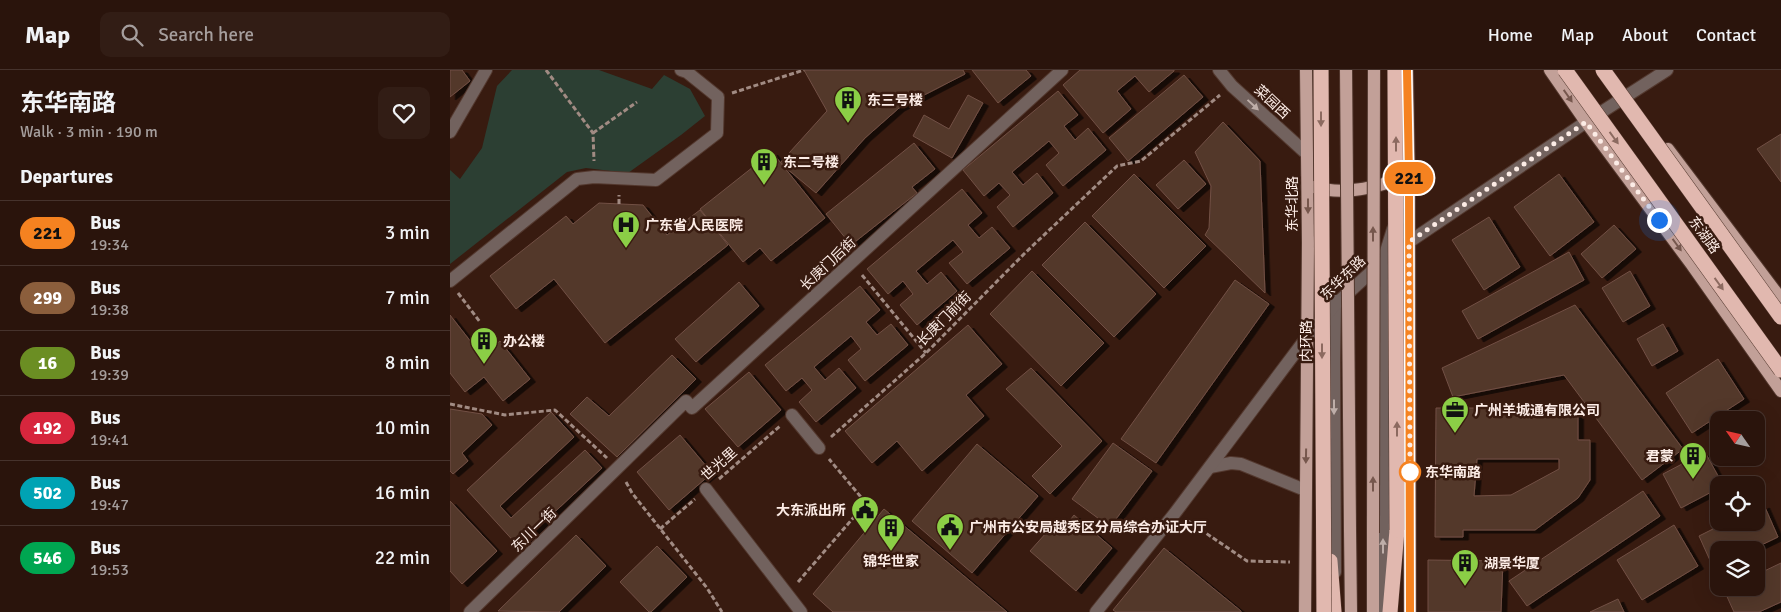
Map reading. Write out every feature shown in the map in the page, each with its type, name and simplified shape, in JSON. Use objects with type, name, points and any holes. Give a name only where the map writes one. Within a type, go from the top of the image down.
[{"type":"highway","name":"内环路","points":[[1321,70],[1324,612]]},
{"type":"highway","points":[[1395,70],[1398,612]]},
{"type":"highway","name":"东湖路","points":[[1566,70],[1781,370]]},
{"type":"highway","name":"东湖路","points":[[1605,70],[1781,317]]},
{"type":"highway","points":[[1323,495],[1335,612]]},
{"type":"highway","points":[[1390,612],[1397,530]]},
{"type":"main road","name":"东华北路","points":[[1306,70],[1308,183],[1307,337]]},
{"type":"main road","points":[[1346,70],[1351,612]]},
{"type":"main road","points":[[1373,612],[1374,70]]},
{"type":"main road","points":[[1407,70],[1410,612]]},
{"type":"main road","points":[[1550,70],[1781,391]]},
{"type":"main road","points":[[1605,70],[1709,201],[1781,299]]},
{"type":"main road","points":[[1308,183],[1315,187],[1343,192],[1376,187],[1409,176]]},
{"type":"main road","points":[[1306,612],[1307,337]]},
{"type":"street","points":[[450,132],[486,70]]},
{"type":"street","points":[[453,285],[577,180],[594,177],[656,180],[717,133],[718,97],[687,72],[681,70]]},
{"type":"street","name":"长庚门后街","points":[[619,469],[686,401],[692,408],[1062,70]]},
{"type":"street","name":"菜园西","points":[[1218,70],[1232,86],[1307,154]]},
{"type":"street","name":"东华东路","points":[[1096,612],[1175,512],[1307,337],[1335,305],[1383,261],[1409,242],[1586,122],[1667,70]]},
{"type":"street","points":[[1384,612],[1383,261],[1409,176]]},
{"type":"street","points":[[1308,243],[1335,305],[1335,612]]},
{"type":"street","points":[[792,416],[819,448]]},
{"type":"street","points":[[1210,466],[1231,463],[1241,464],[1305,490]]},
{"type":"street","name":"东川一街","points":[[470,612],[619,469]]},
{"type":"street","points":[[706,489],[801,612]]},
{"type":"path","points":[[546,70],[594,133],[594,177]]},
{"type":"path","points":[[718,97],[804,70]]},
{"type":"path","name":"长庚门前街","points":[[819,448],[926,353],[1025,253],[1117,166],[1141,161],[1232,86]]},
{"type":"path","points":[[594,133],[637,102]]},
{"type":"path","points":[[852,263],[926,353]]},
{"type":"path","points":[[453,285],[480,322]]},
{"type":"path","name":"世光里","points":[[660,529],[792,416]]},
{"type":"path","points":[[787,594],[866,503],[819,448]]},
{"type":"path","points":[[1175,512],[1247,561],[1305,562]]},
{"type":"green space","points":[[512,70],[599,70],[652,89],[664,75],[690,89],[705,116],[628,173],[586,168],[567,172],[450,264],[450,170],[460,179],[482,148],[497,86]]},
{"type":"building","points":[[450,70],[462,70],[470,81],[450,97]]},
{"type":"building","name":"东三号楼","points":[[804,70],[963,70],[965,74],[899,108],[865,138],[816,193],[780,163],[827,111]]},
{"type":"building","points":[[972,70],[1026,70],[1031,76],[998,103]]},
{"type":"building","points":[[1080,70],[1174,71],[1149,92],[1135,76],[1117,91],[1131,109],[1103,133],[1063,85]]},
{"type":"building","points":[[1184,75],[1203,97],[1128,161],[1109,138]]},
{"type":"building","points":[[1058,91],[1078,115],[1064,126],[1075,140],[1088,128],[1106,150],[1063,186],[1046,165],[1059,153],[1049,141],[1012,172],[1023,185],[1037,173],[1053,193],[1013,227],[997,207],[1010,195],[999,183],[984,196],[963,170]]},
{"type":"building","points":[[968,95],[983,103],[952,158],[913,136],[924,115],[949,129]]},
{"type":"building","points":[[1223,122],[1260,161],[1265,293],[1205,235],[1209,228],[1211,186],[1195,152]]},
{"type":"building","points":[[1781,134],[1781,182],[1757,149]]},
{"type":"building","points":[[914,143],[935,169],[912,187],[917,193],[851,245],[826,214]]},
{"type":"building","name":"东二号楼","points":[[772,152],[825,218],[771,261],[760,248],[743,262],[700,209]]},
{"type":"building","points":[[1184,160],[1206,184],[1178,209],[1156,185]]},
{"type":"building","points":[[1134,174],[1206,246],[1164,288],[1092,216]]},
{"type":"building","points":[[1559,174],[1594,222],[1550,256],[1514,207]]},
{"type":"building","points":[[962,189],[982,213],[968,225],[979,238],[992,227],[1010,248],[967,284],[949,263],[963,252],[953,240],[916,271],[927,284],[941,272],[957,291],[917,325],[900,305],[913,294],[903,281],[888,294],[867,269]]},
{"type":"building","points":[[599,203],[643,205],[667,235],[700,210],[728,245],[605,343],[554,279],[516,309],[490,276],[566,216],[573,224]]},
{"type":"building","points":[[1489,217],[1520,267],[1484,290],[1452,240]]},
{"type":"building","points":[[1085,222],[1156,294],[1114,337],[1042,265]]},
{"type":"building","points":[[1614,225],[1636,249],[1602,278],[1581,254]]},
{"type":"building","points":[[1569,252],[1584,280],[1478,339],[1462,311]]},
{"type":"building","points":[[1032,271],[1104,343],[1061,386],[990,314]]},
{"type":"building","points":[[1630,271],[1650,306],[1623,322],[1602,288]]},
{"type":"building","points":[[1235,280],[1269,304],[1156,463],[1121,439]]},
{"type":"building","points":[[739,282],[759,306],[696,362],[675,339]]},
{"type":"building","points":[[860,286],[880,310],[866,322],[877,335],[891,324],[908,345],[865,381],[848,360],[861,349],[851,336],[814,367],[825,380],[839,368],[856,388],[816,422],[799,402],[812,390],[802,378],[786,391],[765,365]]},
{"type":"building","points":[[1575,305],[1683,449],[1642,480],[1564,375],[1453,397],[1442,368]]},
{"type":"building","name":"办公楼","points":[[450,315],[482,356],[500,341],[530,379],[503,401],[484,377],[465,392],[450,373]]},
{"type":"building","points":[[1663,324],[1678,351],[1652,366],[1637,339]]},
{"type":"building","points":[[968,325],[1002,364],[966,395],[984,416],[922,471],[897,441],[872,463],[845,431]]},
{"type":"building","points":[[672,355],[696,379],[617,457],[570,414],[587,397],[609,416]]},
{"type":"building","points":[[1718,359],[1744,399],[1726,411],[1710,411],[1710,421],[1692,433],[1666,393]]},
{"type":"building","points":[[1031,368],[1102,441],[1050,494],[1032,476],[1062,446],[1006,389]]},
{"type":"building","points":[[749,372],[781,410],[738,447],[705,409]]},
{"type":"building","points":[[1436,408],[1578,408],[1578,440],[1590,440],[1590,480],[1578,498],[1535,530],[1463,530],[1463,537],[1435,537]],"holes":[[[1477,459],[1559,459],[1559,469],[1511,495],[1474,496]]]},
{"type":"building","points":[[450,409],[482,414],[492,425],[462,453],[468,461],[453,474],[450,471]]},
{"type":"building","points":[[551,412],[574,437],[500,506],[511,518],[585,450],[602,468],[518,546],[467,490]]},
{"type":"building","points":[[680,435],[712,473],[669,510],[637,472]]},
{"type":"building","points":[[1113,443],[1152,471],[1110,527],[1072,499]]},
{"type":"building","points":[[977,444],[1038,496],[972,573],[912,521]]},
{"type":"building","name":"君蒙","points":[[1705,452],[1710,461],[1710,466],[1713,466],[1718,476],[1710,476],[1710,493],[1681,508],[1663,474]]},
{"type":"building","points":[[1643,491],[1660,516],[1527,606],[1509,581]]},
{"type":"building","points":[[450,501],[497,551],[462,584],[450,571]]},
{"type":"building","points":[[1765,507],[1778,537],[1765,543],[1765,541],[1710,541],[1710,560],[1699,536],[1710,530],[1765,531]]},
{"type":"building","name":"锦华世家","points":[[884,509],[1007,612],[833,612],[813,594]]},
{"type":"building","points":[[1074,515],[1112,548],[1076,591],[1030,551],[1055,523],[1064,528]]},
{"type":"building","points":[[1674,525],[1698,566],[1642,600],[1617,560]]},
{"type":"building","points":[[576,535],[606,566],[559,612],[498,611]]},
{"type":"building","points":[[657,546],[687,577],[649,612],[620,582]]},
{"type":"building","points":[[1164,548],[1241,612],[1116,612],[1113,610]]},
{"type":"building","name":"湖景华厦","points":[[1428,560],[1503,561],[1501,612],[1428,612]]},
{"type":"building","points":[[1781,563],[1781,602],[1759,612],[1734,612],[1727,596],[1765,596],[1765,571]]},
{"type":"building","points":[[1618,599],[1624,612],[1590,612]]},
{"type":"bus line","name":"221","points":[[1407,70],[1410,612]]},
{"type":"place","name":"东三号楼","points":[[848,124]]},
{"type":"place","name":"东二号楼","points":[[764,186]]},
{"type":"place","name":"广东省人民医院","points":[[626,249]]},
{"type":"place","name":"办公楼","points":[[484,365]]},
{"type":"place","name":"广州羊城通有限公司","points":[[1455,434]]},
{"type":"place","name":"东华南路","points":[[1410,472]]},
{"type":"place","name":"君蒙","points":[[1693,480]]},
{"type":"place","name":"大东派出所","points":[[865,534]]},
{"type":"place","name":"广州市公安局越秀区分局综合办证大厅","points":[[950,551]]},
{"type":"place","name":"锦华世家","points":[[891,552]]},
{"type":"place","name":"湖景华厦","points":[[1465,587]]},
{"type":"route","points":[[1410,472],[1409,242],[1586,122],[1659,220]]}]
